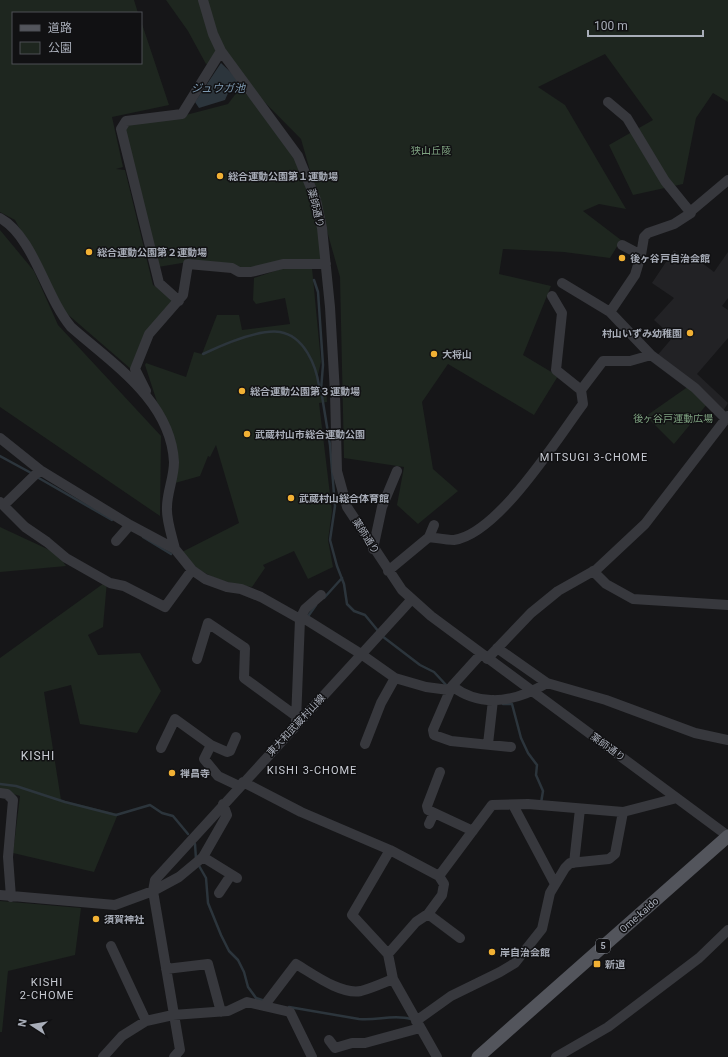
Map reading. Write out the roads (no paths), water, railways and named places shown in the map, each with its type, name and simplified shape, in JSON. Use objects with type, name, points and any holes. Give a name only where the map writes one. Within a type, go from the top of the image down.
[{"type":"main road","name":"Ome-kaido","points":[[478,1057],[728,836]]},
{"type":"street","name":"薬師通り","points":[[203,0],[213,34],[221,51],[298,156],[316,200],[322,228],[326,264],[336,393],[337,471],[348,508],[373,548],[402,590],[431,616],[728,836]]},
{"type":"street","points":[[179,301],[159,283],[121,129],[126,121],[182,114],[221,51]]},
{"type":"street","points":[[608,102],[627,118],[665,181],[690,212]]},
{"type":"street","points":[[610,312],[635,275],[641,255],[644,237],[648,233],[674,224],[691,213],[690,212],[728,180]]},
{"type":"street","points":[[0,218],[10,224],[20,235],[63,318],[71,327],[132,381],[155,408]]},
{"type":"street","points":[[622,245],[641,255]]},
{"type":"street","points":[[326,264],[283,264],[251,272],[239,272],[232,268],[188,264],[183,294],[179,301],[149,334],[135,369],[155,408],[166,425],[172,448],[173,479],[166,508],[175,549],[192,570],[205,579],[227,587],[241,589],[261,597],[300,619],[306,619],[362,654],[395,678],[426,687],[450,688],[463,695],[493,704],[532,692],[547,683]]},
{"type":"street","points":[[511,747],[451,741],[434,735],[433,730],[450,688],[484,656],[497,648],[532,613],[558,591],[593,571],[645,524],[725,423],[695,388],[651,355],[610,312],[562,283]]},
{"type":"street","points":[[552,296],[562,313],[556,370],[582,390]]},
{"type":"street","points":[[430,537],[453,540],[462,537],[496,517],[541,462],[583,404],[582,390],[603,361],[630,361],[651,355]]},
{"type":"street","points":[[0,438],[36,474],[128,528],[175,549]]},
{"type":"street","points":[[373,548],[382,508],[397,471]]},
{"type":"street","points":[[36,474],[2,503],[25,527],[47,542],[66,558],[110,583],[124,586],[166,607],[192,570]]},
{"type":"street","points":[[388,571],[430,537],[434,525]]},
{"type":"street","points":[[116,541],[128,528]]},
{"type":"street","points":[[593,571],[606,584],[633,599],[728,605]]},
{"type":"street","points":[[296,720],[300,619],[305,609],[321,595]]},
{"type":"street","name":"東大和武蔵村山線","points":[[153,891],[155,880],[296,720],[362,654],[412,599]]},
{"type":"street","points":[[197,659],[208,623],[246,648],[244,678],[296,720]]},
{"type":"street","points":[[497,648],[547,683],[606,700],[694,733],[728,740]]},
{"type":"street","points":[[365,744],[381,703],[395,678]]},
{"type":"street","points":[[488,744],[493,704]]},
{"type":"street","points":[[161,748],[175,719],[211,744],[227,752],[230,751],[236,737]]},
{"type":"street","points":[[211,744],[204,759],[218,776],[241,784],[300,812],[390,850],[439,876],[444,884],[442,895],[428,914],[416,922],[388,954]]},
{"type":"street","points":[[440,772],[427,806],[428,810],[473,831]]},
{"type":"street","points":[[0,793],[7,794],[13,800],[8,857],[11,897]]},
{"type":"street","points":[[439,876],[492,805],[528,804],[623,812],[676,798]]},
{"type":"street","points":[[0,895],[115,905],[153,891],[179,877],[199,860],[227,815],[223,804]]},
{"type":"street","points":[[512,805],[555,884]]},
{"type":"street","points":[[574,863],[580,809]]},
{"type":"street","points":[[329,1040],[335,1048],[352,1043],[365,1043],[418,1025],[451,996],[515,963],[542,929],[550,893],[565,868],[570,863],[609,859],[615,854],[623,812]]},
{"type":"street","points":[[429,824],[434,813]]},
{"type":"street","points":[[390,850],[352,915],[388,954],[393,979],[437,1057]]},
{"type":"street","points":[[199,860],[234,876],[219,893]]},
{"type":"street","points":[[153,891],[180,1050],[174,1057]]},
{"type":"street","points":[[428,914],[460,938]]},
{"type":"street","points":[[556,1057],[608,1027],[699,958],[728,930]]},
{"type":"street","points":[[111,946],[146,1021]]},
{"type":"street","points":[[166,969],[208,964],[221,1012]]},
{"type":"street","points":[[266,1003],[296,964],[330,984],[349,990],[360,991],[393,979]]},
{"type":"street","points":[[103,1057],[122,1036],[146,1021],[173,1014],[228,1011],[248,1002],[266,1003],[290,1012],[312,1057]]},
{"type":"water","name":"ジュウガ池","points":[[221,63],[240,81],[229,91],[225,100],[199,108],[195,102]]},
{"type":"waterway","points":[[314,280],[318,292],[323,365],[321,390],[330,445],[335,506],[330,540],[337,566],[344,584],[347,604],[354,611],[365,615],[379,632]]},
{"type":"waterway","points":[[203,354],[230,342],[251,335],[280,332],[296,339],[302,345],[312,361],[319,386],[321,386]]},
{"type":"waterway","points":[[0,456],[33,474]]},
{"type":"waterway","points":[[37,477],[112,520]]},
{"type":"waterway","points":[[143,537],[171,554]]},
{"type":"waterway","points":[[324,598],[342,578]]},
{"type":"waterway","points":[[309,615],[316,605]]},
{"type":"waterway","points":[[382,636],[420,665],[434,672],[447,686]]},
{"type":"waterway","points":[[503,704],[512,704],[521,738],[528,753],[537,765],[536,775],[543,791],[541,803]]},
{"type":"waterway","points":[[0,784],[16,786],[65,802],[116,815],[150,805],[162,813],[173,816],[188,834]]},
{"type":"waterway","points":[[195,844],[196,859]]},
{"type":"waterway","points":[[198,864],[206,878],[208,903],[221,935],[229,951],[238,960],[244,972],[248,987],[256,998],[265,1001]]},
{"type":"waterway","points":[[289,1007],[359,1019],[391,1017],[411,1019]]},
{"type":"place","name":"総合運動公園第１運動場","points":[[220,176]]},
{"type":"place","name":"総合運動公園第２運動場","points":[[89,252]]},
{"type":"place","name":"後ヶ谷戸自治会館","points":[[622,258]]},
{"type":"place","name":"村山いずみ幼稚園","points":[[690,333]]},
{"type":"place","name":"大将山","points":[[434,354]]},
{"type":"place","name":"総合運動公園第３運動場","points":[[242,391]]},
{"type":"place","name":"武蔵村山市総合運動公園","points":[[247,434]]},
{"type":"place","name":"武蔵村山総合体育館","points":[[291,498]]},
{"type":"place","name":"禅昌寺","points":[[172,773]]},
{"type":"place","name":"須賀神社","points":[[96,919]]},
{"type":"place","name":"岸自治会館","points":[[492,952]]},
{"type":"place","name":"新道","points":[[597,964]]},
{"type":"district","name":"MITSUGI 3-CHOME","points":[[594,457]]},
{"type":"district","name":"KISHI","points":[[38,756]]},
{"type":"district","name":"KISHI 3-CHOME","points":[[312,770]]},
{"type":"district","name":"KISHI 2-CHOME","points":[[47,988]]},
{"type":"park label","name":"狭山丘陵","points":[[431,150]]},
{"type":"park label","name":"後ヶ谷戸運動広場","points":[[673,418]]}]
